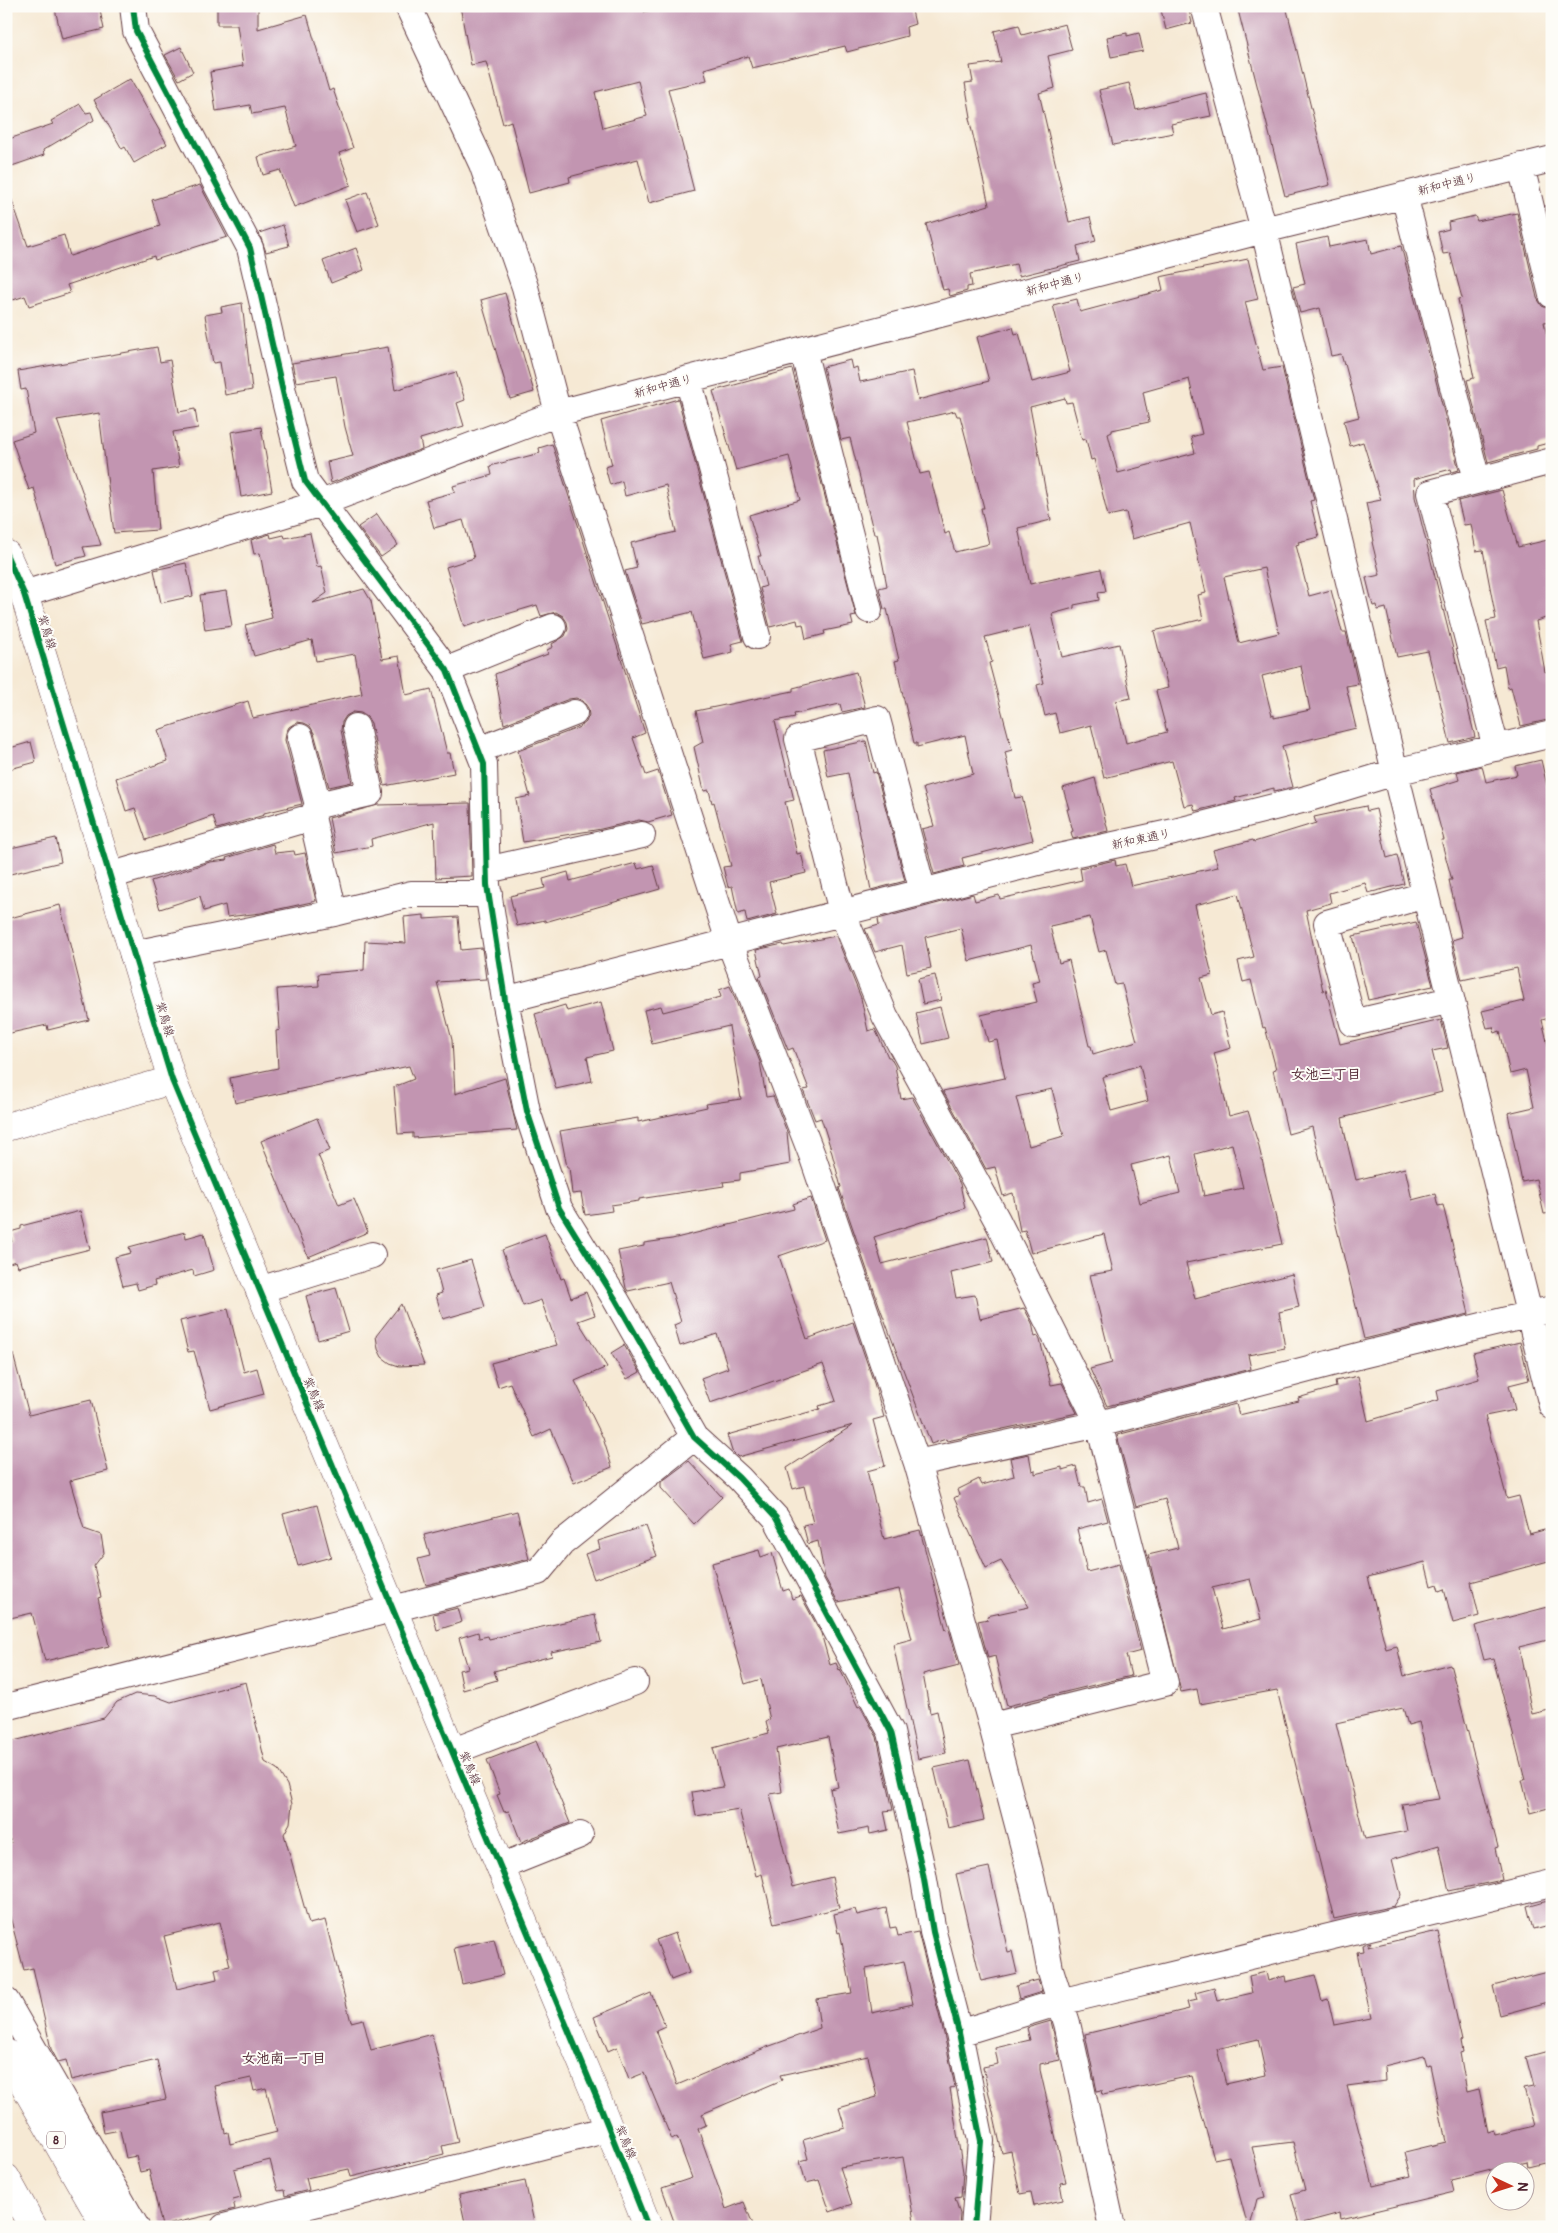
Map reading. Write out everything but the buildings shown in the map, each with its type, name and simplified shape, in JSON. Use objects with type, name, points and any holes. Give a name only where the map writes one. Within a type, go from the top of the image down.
[{"type":"main road","name":"紫鳥線","points":[[6,554],[24,594],[172,1080],[609,2129],[648,2227]]},
{"type":"main road","points":[[6,1127],[172,1080]]},
{"type":"main road","name":"8","points":[[6,2053],[106,2227]]},
{"type":"main road","points":[[6,2178],[33,2227]]},
{"type":"street","points":[[133,6],[136,31],[250,248],[305,481],[447,670],[484,764],[488,882],[505,1000],[527,1111],[559,1208],[625,1316],[694,1437],[739,1478],[776,1518],[891,1732],[923,1874],[933,1932],[959,2033],[981,2141],[974,2227]]},
{"type":"street","points":[[408,6],[482,164],[525,287],[558,413],[729,941],[812,1154],[917,1463],[992,1726],[1034,1890],[1050,1969],[1066,2023],[1112,2227]]},
{"type":"street","points":[[1204,6],[1264,230],[1451,1000],[1540,1312],[1552,1406]]},
{"type":"street","name":"新和中通り","points":[[24,594],[321,503],[558,413],[1264,230],[1552,158]]},
{"type":"street","points":[[1521,166],[1552,296]]},
{"type":"street","points":[[1404,195],[1477,480]]},
{"type":"street","points":[[803,350],[869,610]]},
{"type":"street","points":[[688,380],[757,636]]},
{"type":"street","points":[[1496,748],[1430,493],[1552,461]]},
{"type":"street","points":[[447,670],[553,627]]},
{"type":"street","points":[[479,750],[574,713]]},
{"type":"street","points":[[923,892],[877,719],[798,739],[842,912],[885,1016],[997,1220],[1099,1424],[1165,1683],[992,1726]]},
{"type":"street","points":[[109,876],[370,793],[356,727]]},
{"type":"street","name":"新和東通り","points":[[505,1000],[1054,858],[1174,832],[1306,798],[1395,772],[1552,734]]},
{"type":"street","points":[[300,737],[334,913]]},
{"type":"street","points":[[133,954],[334,913],[412,894],[488,882],[642,835]]},
{"type":"street","points":[[1425,895],[1327,923],[1352,1023],[1451,1000]]},
{"type":"street","points":[[259,1290],[372,1254]]},
{"type":"street","points":[[917,1463],[1099,1424],[1362,1354],[1540,1312]]},
{"type":"street","points":[[6,1707],[538,1572],[562,1543],[694,1437]]},
{"type":"street","points":[[451,1752],[636,1682]]},
{"type":"street","points":[[500,1867],[580,1835]]},
{"type":"street","points":[[959,2033],[1060,2002],[1552,1883]]},
{"type":"street","points":[[6,2000],[136,2227]]},
{"type":"street","points":[[224,2227],[609,2129]]},
{"type":"cycle path","points":[[133,6],[136,31],[250,248],[305,481],[447,670],[484,764],[487,885],[505,1000],[527,1111],[559,1208],[616,1300],[694,1437],[739,1478],[776,1518],[891,1732],[923,1874],[933,1932],[959,2033],[981,2141],[974,2227]]},
{"type":"cycle path","points":[[6,554],[24,594],[172,1080],[598,2101],[648,2227]]},
{"type":"district","name":"女池三丁目","points":[[1326,1074]]},
{"type":"district","name":"女池南一丁目","points":[[284,2058]]}]
